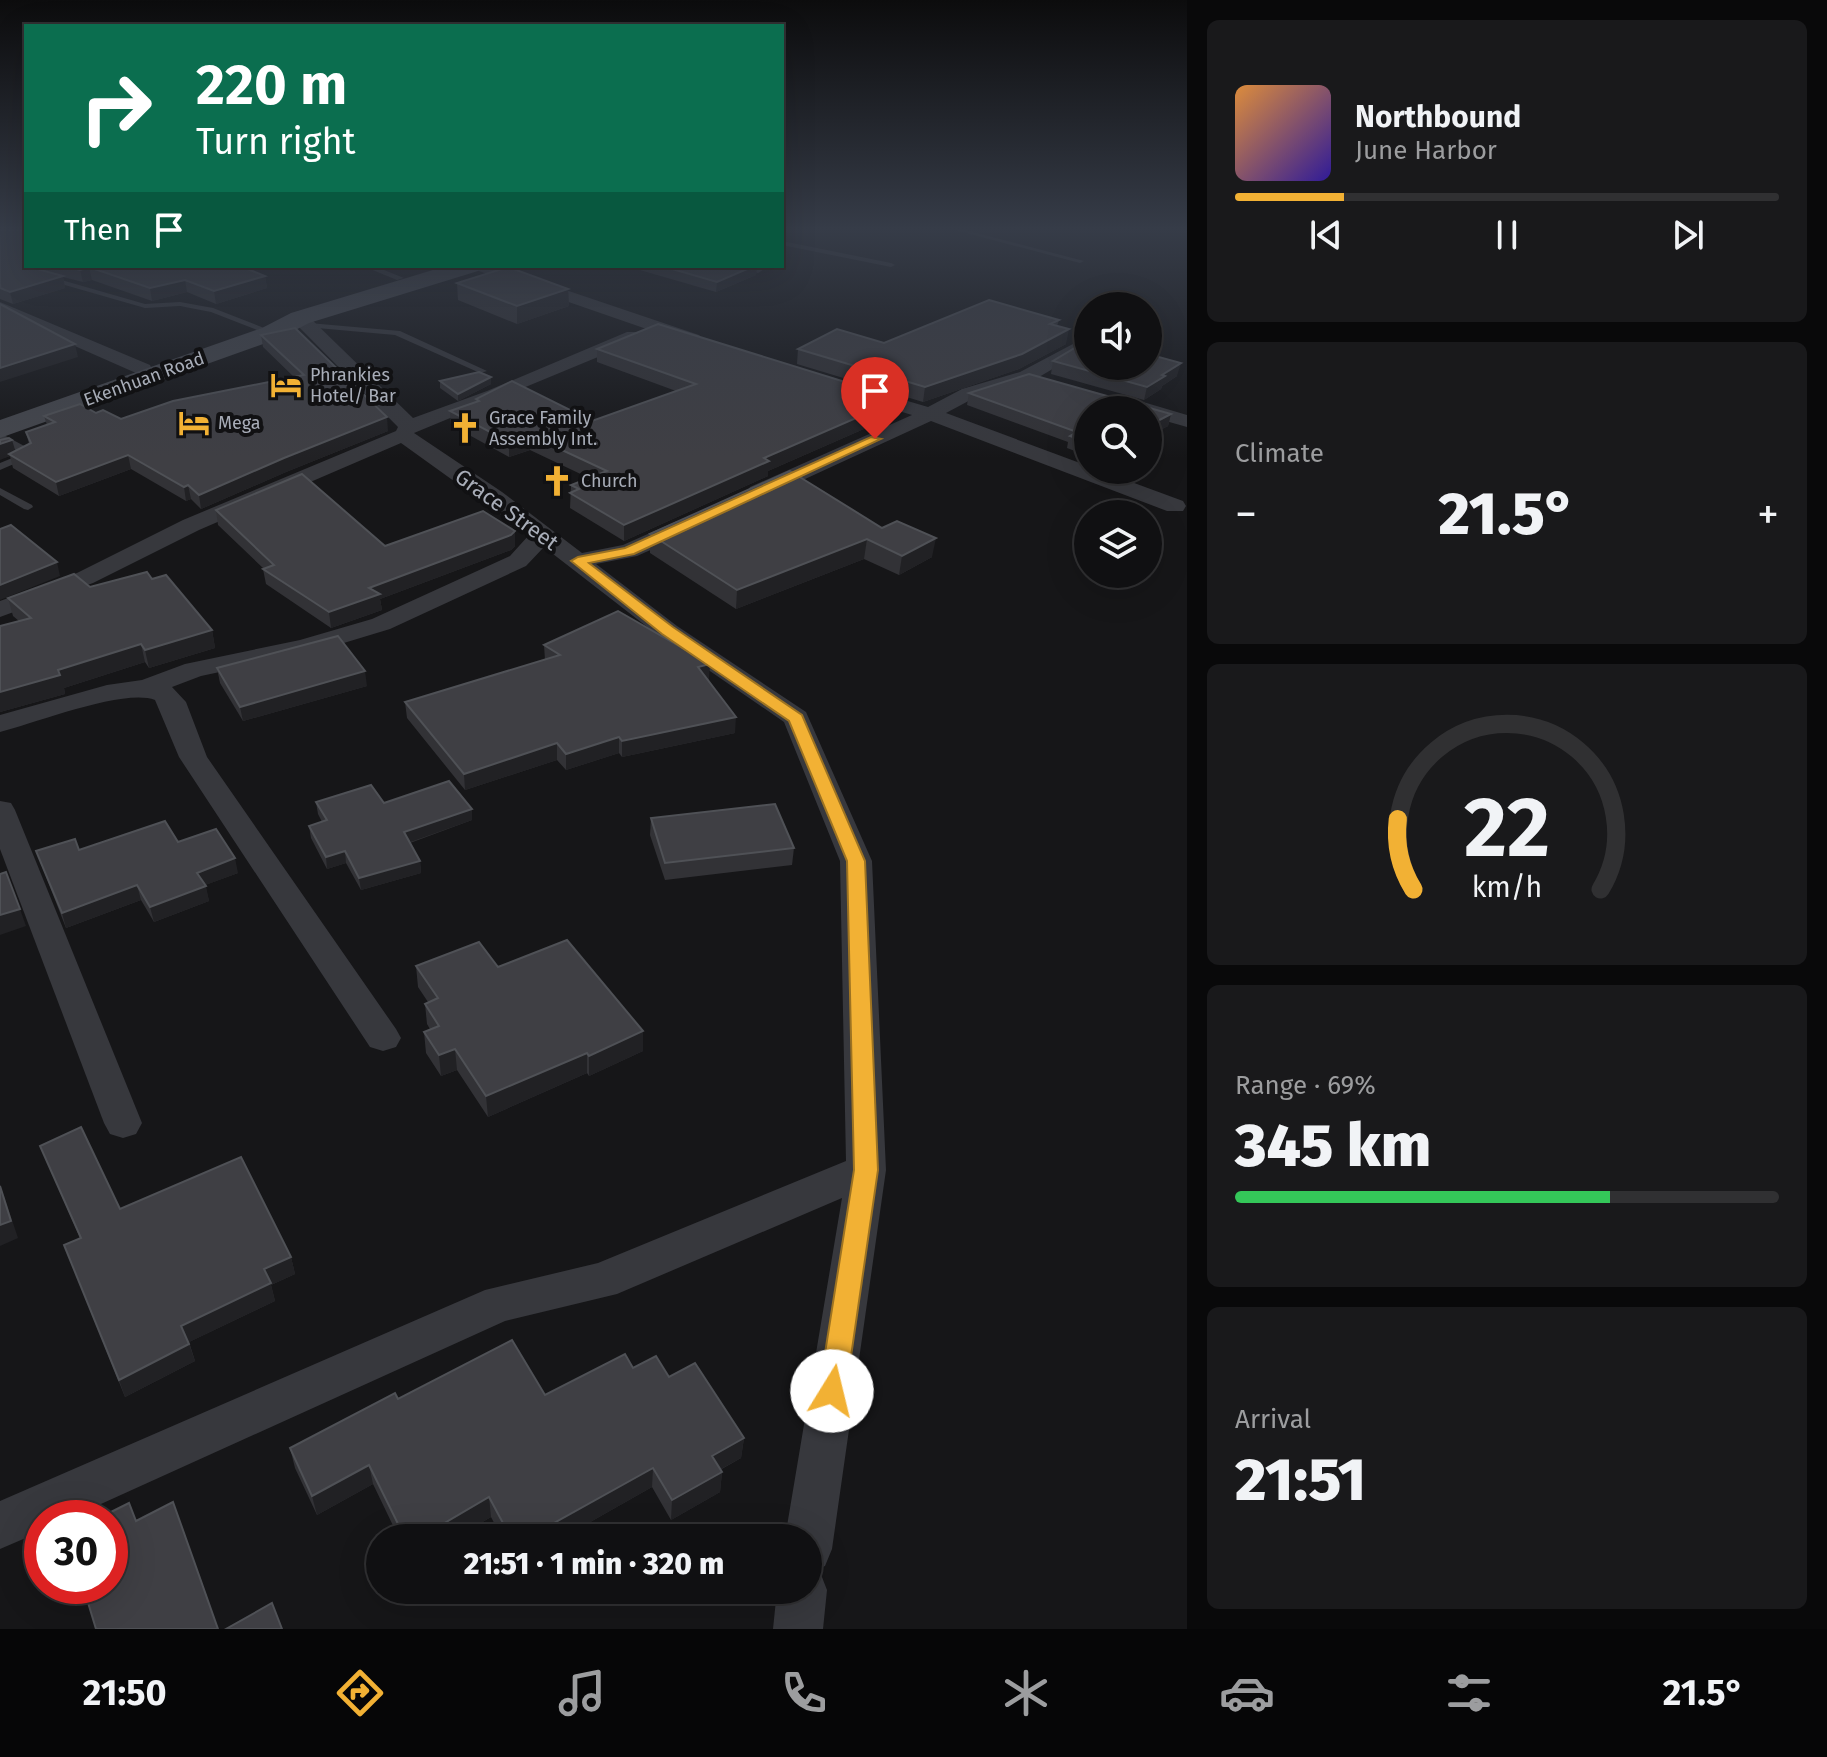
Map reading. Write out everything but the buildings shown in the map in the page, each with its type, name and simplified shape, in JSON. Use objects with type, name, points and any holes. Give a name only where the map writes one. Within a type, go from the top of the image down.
[{"type":"main road","name":"Ekenhuan Road","points":[[0,418],[322,306]]},
{"type":"main road","name":"Ekenhuan Road","points":[[0,433],[351,306]]},
{"type":"street","points":[[600,306],[716,346]]},
{"type":"street","points":[[0,307],[143,369]]},
{"type":"street","name":"Grace Street","points":[[304,322],[406,430],[668,631],[796,718],[856,861],[866,1170],[812,1524]]},
{"type":"street","points":[[0,610],[85,578],[191,525],[406,430],[464,409],[491,394],[657,327]]},
{"type":"street","points":[[743,499],[930,414],[969,393],[1027,376],[1074,349]]},
{"type":"street","points":[[1027,376],[1056,384]]},
{"type":"street","points":[[846,388],[930,414],[1175,506]]},
{"type":"street","points":[[1162,414],[1187,421]]},
{"type":"street","points":[[578,561],[629,551],[700,519]]},
{"type":"street","points":[[0,724],[116,691],[147,687],[194,670],[305,647],[381,624],[518,561],[543,534]]},
{"type":"street","points":[[147,687],[165,694],[172,702],[193,757],[383,1038]]},
{"type":"street","points":[[0,810],[123,1123]]},
{"type":"street","points":[[0,1525],[500,1303],[602,1281],[866,1170]]},
{"type":"street","points":[[798,1629],[801,1604]]},
{"type":"lane","points":[[191,306],[213,310],[260,328]]},
{"type":"lane","points":[[304,322],[397,333],[483,371]]},
{"type":"lane","points":[[0,433],[25,450],[27,455],[0,467]]},
{"type":"lane","points":[[0,491],[28,507]]},
{"type":"place","name":"Phrankies Hotel/ Bar","points":[[286,385]]},
{"type":"place","name":"Mega","points":[[194,423]]},
{"type":"place","name":"Grace Family Assembly Int.","points":[[465,428]]},
{"type":"place","name":"Church","points":[[557,481]]},
{"type":"route","points":[[832,1391],[866,1170],[856,861],[796,718],[668,631],[578,561],[629,551],[875,439]]}]
